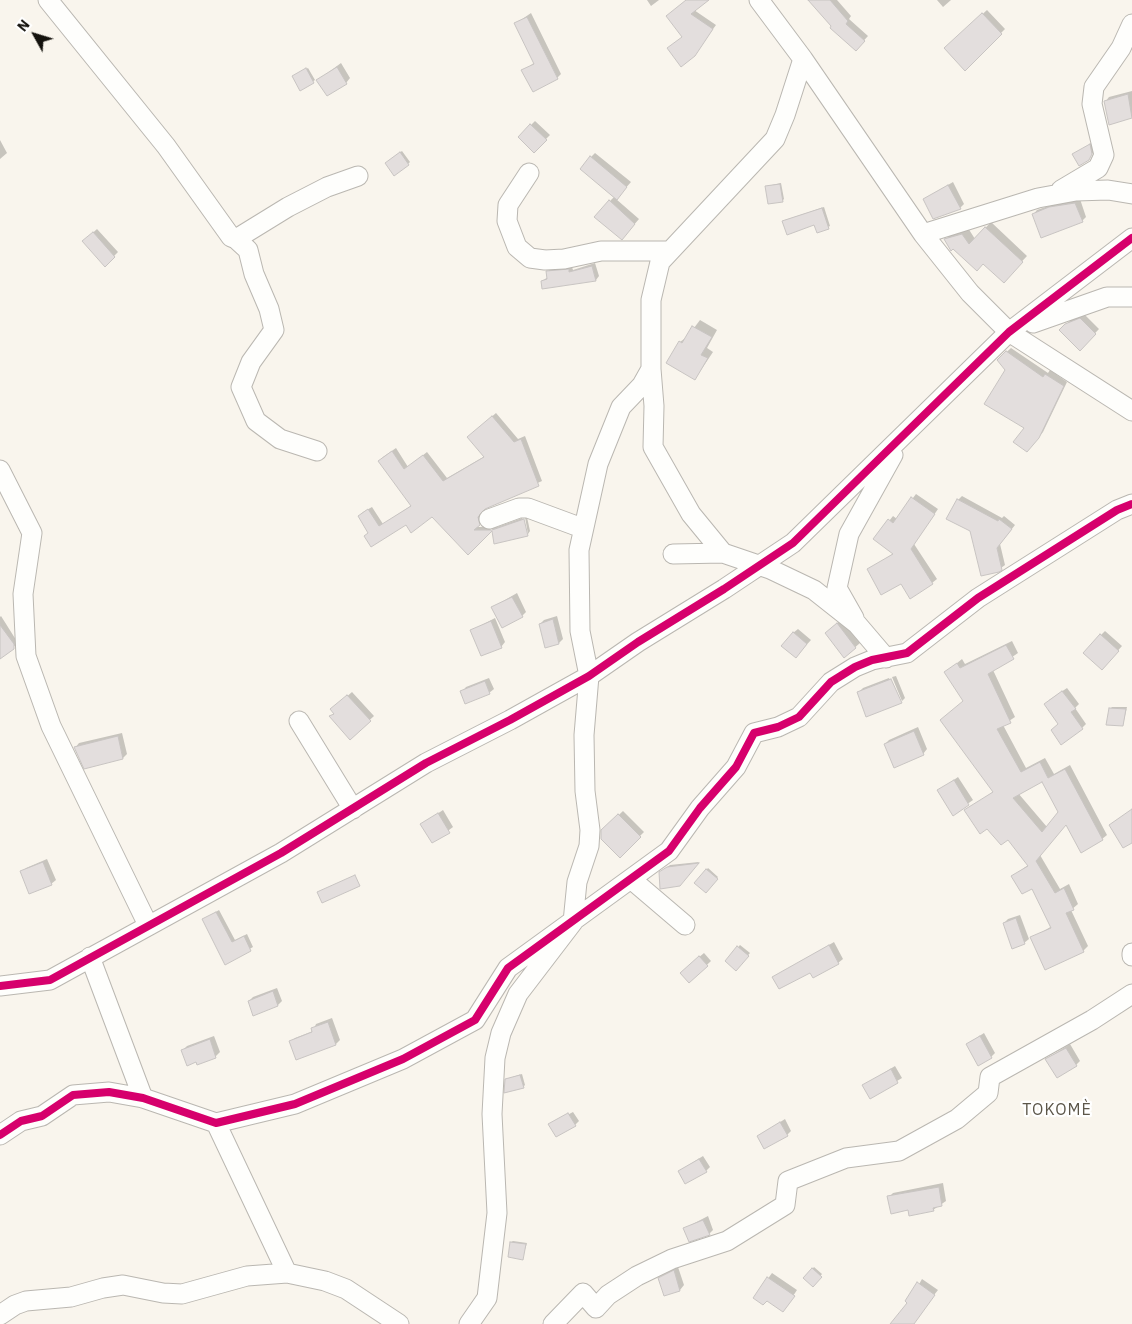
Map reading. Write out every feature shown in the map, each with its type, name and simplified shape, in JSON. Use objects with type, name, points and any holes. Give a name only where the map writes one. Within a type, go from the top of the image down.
[{"type":"street","points":[[48,0],[166,146],[231,237],[248,250],[254,274],[269,309],[274,330],[251,362],[241,387],[256,421],[280,439],[317,451]]},
{"type":"street","points":[[759,0],[803,59],[923,234],[970,293],[1009,332],[1132,411]]},
{"type":"street","points":[[1051,195],[1098,168],[1104,155],[1092,104],[1094,87],[1121,48],[1132,24]]},
{"type":"street","points":[[723,553],[691,514],[653,447],[654,406],[651,369],[651,300],[660,262],[668,251],[775,139],[785,115],[803,59]]},
{"type":"street","points":[[529,173],[508,205],[507,221],[511,236],[517,247],[530,258],[545,260],[564,259],[601,251],[668,251]]},
{"type":"street","points":[[236,239],[288,207],[327,188],[358,176]]},
{"type":"street","points":[[923,234],[1051,195],[1076,191],[1108,190],[1132,194]]},
{"type":"street","points":[[0,986],[50,980],[281,854],[426,763],[510,720],[588,676],[638,642],[759,566],[793,543],[977,361],[1009,332],[1132,238]]},
{"type":"street","points":[[1009,332],[1107,297],[1132,297]]},
{"type":"street","points":[[469,1324],[487,1298],[497,1213],[492,1114],[495,1058],[501,1033],[518,994],[573,922],[576,882],[589,846],[590,830],[585,790],[584,735],[588,676],[580,632],[579,550],[582,528],[598,464],[621,407],[642,385],[651,369]]},
{"type":"street","points":[[857,624],[837,588],[849,534],[908,431]]},
{"type":"street","points":[[0,470],[32,533],[22,594],[26,656],[51,726],[148,925]]},
{"type":"street","points":[[0,1135],[21,1121],[42,1116],[73,1095],[109,1092],[143,1098],[216,1123],[295,1104],[403,1059],[474,1020],[508,968],[669,851],[700,808],[736,767],[754,733],[778,727],[799,717],[813,704],[831,682],[854,667],[872,660],[907,653],[978,598],[1117,510],[1132,504]]},
{"type":"street","points":[[490,519],[519,508],[528,508],[582,528]]},
{"type":"street","points":[[673,554],[723,553],[759,566],[814,590],[857,624],[886,658]]},
{"type":"street","points":[[299,721],[353,809]]},
{"type":"street","points":[[631,879],[685,925]]},
{"type":"street","points":[[90,957],[143,1098]]},
{"type":"street","points":[[553,1324],[583,1292],[596,1308],[608,1295],[637,1276],[672,1259],[727,1241],[785,1206],[788,1181],[846,1158],[899,1151],[957,1119],[988,1093],[990,1076],[1092,1020],[1132,994]]},
{"type":"street","points":[[216,1123],[286,1273]]},
{"type":"street","points":[[0,1315],[15,1305],[26,1301],[71,1297],[103,1288],[123,1285],[163,1293],[182,1294],[247,1276],[286,1273],[325,1281],[346,1289],[399,1324]]},
{"type":"building","points":[[686,0],[709,0],[691,14],[713,29],[695,56],[681,67],[667,48],[682,37],[666,16]]},
{"type":"building","points":[[808,0],[830,0],[848,21],[846,24],[865,41],[856,51],[830,28],[831,26]]},
{"type":"building","points":[[982,13],[1002,34],[965,71],[944,48]]},
{"type":"building","points":[[527,17],[558,79],[533,92],[521,70],[534,64],[514,23]]},
{"type":"building","points":[[337,67],[347,84],[327,96],[316,80]]},
{"type":"building","points":[[306,68],[314,83],[300,91],[292,76]]},
{"type":"building","points":[[1128,94],[1132,118],[1109,125],[1104,101]]},
{"type":"building","points":[[530,124],[547,140],[534,153],[518,137]]},
{"type":"building","points":[[1090,144],[1092,154],[1089,160],[1079,166],[1072,154]]},
{"type":"building","points":[[400,152],[409,165],[394,176],[385,163]]},
{"type":"building","points":[[590,156],[627,187],[617,200],[580,169]]},
{"type":"building","points":[[780,184],[783,202],[768,204],[765,186]]},
{"type":"building","points":[[948,185],[961,209],[933,219],[923,199]]},
{"type":"building","points":[[609,200],[635,224],[622,240],[594,217]]},
{"type":"building","points":[[1075,203],[1083,222],[1041,238],[1032,214],[1049,207]]},
{"type":"building","points":[[822,208],[829,229],[817,233],[814,225],[787,235],[782,221]]},
{"type":"building","points":[[985,227],[1023,262],[1004,283],[983,264],[977,271],[953,249],[951,251],[944,239],[962,234],[969,244]]},
{"type":"building","points":[[93,232],[115,257],[105,267],[82,241]]},
{"type":"building","points":[[592,266],[596,281],[542,289],[541,281],[547,279],[546,271],[569,269],[569,272]]},
{"type":"building","points":[[1080,318],[1096,334],[1080,351],[1059,330],[1065,324]]},
{"type":"building","points":[[692,326],[712,337],[701,355],[708,358],[695,380],[666,363],[679,341],[682,343]]},
{"type":"building","points":[[1006,351],[1043,377],[1045,374],[1064,386],[1039,438],[1027,452],[1013,442],[1024,428],[984,404],[1005,370],[997,360]]},
{"type":"building","points":[[492,416],[514,442],[521,439],[539,486],[485,509],[478,517],[480,525],[474,530],[492,530],[524,519],[528,536],[494,544],[492,531],[468,555],[432,517],[411,533],[406,525],[371,547],[364,536],[368,533],[358,516],[368,509],[379,526],[411,506],[378,461],[392,451],[404,469],[423,455],[443,481],[484,457],[467,437]]},
{"type":"building","points":[[911,497],[935,514],[911,549],[933,584],[910,599],[901,584],[881,595],[867,569],[893,554],[873,539],[888,519],[893,523]]},
{"type":"building","points":[[957,499],[998,521],[999,519],[1012,529],[997,548],[1002,570],[999,572],[981,576],[970,531],[946,519]]},
{"type":"building","points":[[512,597],[523,617],[502,628],[491,607]]},
{"type":"building","points":[[553,619],[559,644],[545,648],[539,624]]},
{"type":"building","points":[[491,621],[502,648],[481,656],[470,630]]},
{"type":"building","points":[[837,623],[856,648],[844,658],[825,633]]},
{"type":"building","points":[[0,625],[14,644],[14,649],[0,659]]},
{"type":"building","points":[[793,632],[807,644],[796,658],[781,646]]},
{"type":"building","points":[[1100,634],[1119,651],[1102,670],[1083,653]]},
{"type":"building","points":[[1006,645],[1014,659],[988,674],[1011,723],[997,729],[1021,772],[1040,762],[1048,778],[1065,769],[1103,840],[1081,853],[1066,825],[1036,861],[1055,893],[1064,888],[1074,910],[1066,913],[1084,952],[1045,970],[1030,937],[1051,928],[1032,889],[1022,894],[1011,876],[1028,866],[1008,840],[1001,845],[987,829],[980,834],[964,810],[993,792],[940,720],[963,701],[944,672],[957,663],[960,668]],"holes":[[[1042,782],[1058,812],[1042,832],[1013,798]]]},
{"type":"building","points":[[891,679],[902,703],[866,717],[857,692]]},
{"type":"building","points":[[485,681],[490,694],[465,704],[460,691]]},
{"type":"building","points":[[1062,691],[1076,709],[1071,712],[1083,729],[1061,745],[1051,730],[1058,724],[1044,704]]},
{"type":"building","points":[[347,695],[371,721],[350,740],[329,716],[334,714],[330,709]]},
{"type":"building","points":[[1109,708],[1126,709],[1123,726],[1106,725]]},
{"type":"building","points":[[914,731],[924,755],[894,768],[884,744]]},
{"type":"building","points":[[118,736],[123,759],[84,769],[74,747]]},
{"type":"building","points":[[954,780],[969,805],[953,816],[937,790]]},
{"type":"building","points":[[1132,809],[1132,843],[1123,848],[1109,825]]},
{"type":"building","points":[[438,813],[450,833],[432,843],[420,824]]},
{"type":"building","points":[[618,814],[641,837],[620,858],[601,839],[601,830]]},
{"type":"building","points":[[43,862],[52,885],[29,894],[20,871]]},
{"type":"building","points":[[699,863],[680,886],[660,889],[659,872],[667,867]]},
{"type":"building","points":[[706,869],[718,879],[706,893],[694,883]]},
{"type":"building","points":[[355,875],[360,886],[322,903],[317,892]]},
{"type":"building","points":[[216,912],[232,942],[244,936],[251,951],[225,965],[202,919]]},
{"type":"building","points":[[1016,918],[1025,944],[1012,949],[1003,923]]},
{"type":"building","points":[[829,945],[839,964],[813,978],[810,973],[779,989],[772,977]]},
{"type":"building","points":[[737,946],[749,956],[736,971],[725,961]]},
{"type":"building","points":[[699,956],[708,966],[689,983],[680,973]]},
{"type":"building","points":[[273,991],[278,1006],[253,1016],[248,1001]]},
{"type":"building","points":[[328,1022],[336,1045],[296,1060],[289,1041],[312,1032],[311,1028]]},
{"type":"building","points":[[980,1036],[992,1058],[978,1066],[966,1044]]},
{"type":"building","points":[[210,1039],[216,1058],[197,1065],[196,1062],[187,1066],[181,1050]]},
{"type":"building","points":[[1066,1048],[1077,1066],[1057,1078],[1045,1059]]},
{"type":"building","points":[[891,1069],[898,1083],[870,1099],[862,1085]]},
{"type":"building","points":[[520,1075],[524,1088],[504,1093],[505,1079]]},
{"type":"building","points":[[568,1113],[576,1126],[556,1137],[548,1124]]},
{"type":"building","points":[[780,1122],[788,1136],[764,1149],[757,1136]]},
{"type":"building","points":[[699,1159],[707,1172],[685,1184],[678,1171]]},
{"type":"building","points":[[939,1187],[942,1206],[933,1208],[934,1211],[909,1216],[908,1210],[891,1214],[887,1196]]},
{"type":"building","points":[[703,1220],[710,1235],[689,1242],[683,1228]]},
{"type":"building","points":[[510,1242],[526,1244],[523,1260],[508,1257]]},
{"type":"building","points":[[812,1268],[822,1277],[813,1287],[803,1278]]},
{"type":"building","points":[[674,1270],[680,1291],[664,1296],[658,1278]]},
{"type":"building","points":[[767,1277],[795,1296],[783,1312],[767,1301],[763,1305],[753,1298]]},
{"type":"building","points":[[917,1282],[935,1295],[914,1324],[890,1324],[907,1303],[905,1301]]},
{"type":"cycle path","points":[[0,986],[50,980],[281,853],[426,763],[510,720],[589,676],[638,642],[724,589],[793,543],[1009,332],[1132,238]]},
{"type":"cycle path","points":[[0,1135],[21,1121],[42,1116],[73,1095],[109,1092],[143,1098],[216,1123],[295,1104],[403,1059],[475,1020],[508,968],[669,851],[700,808],[736,767],[754,733],[778,727],[799,717],[831,682],[855,667],[872,660],[907,653],[978,598],[1117,510],[1132,504]]},
{"type":"district","name":"TOKOMÈ","points":[[1057,1110]]}]
